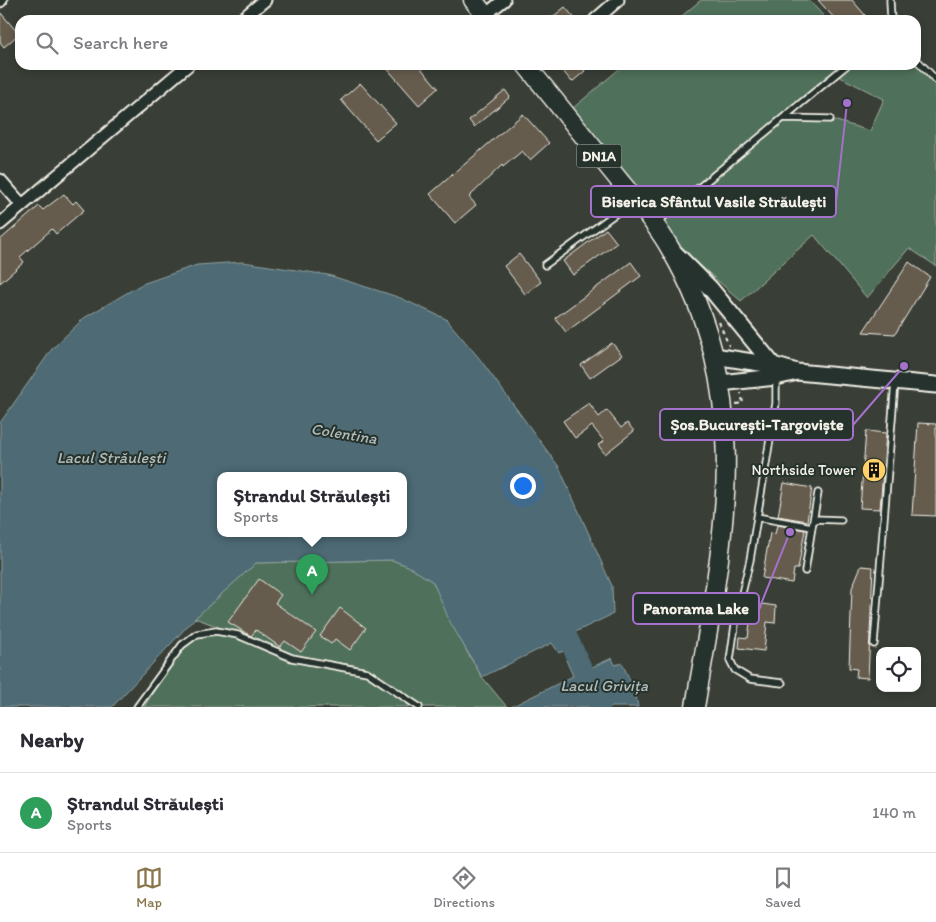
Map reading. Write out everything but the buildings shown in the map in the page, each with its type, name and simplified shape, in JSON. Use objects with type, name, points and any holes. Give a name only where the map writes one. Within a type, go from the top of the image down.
[{"type":"main road","points":[[472,0],[484,15]]},
{"type":"main road","name":"DN1A","points":[[536,70],[670,248],[701,312],[714,356],[720,383],[727,442],[726,496],[695,707]]},
{"type":"main road","points":[[670,248],[719,300],[774,371]]},
{"type":"main road","points":[[714,356],[735,359],[774,371],[936,385]]},
{"type":"main road","points":[[720,383],[739,381],[774,371]]},
{"type":"street","points":[[247,15],[265,0]]},
{"type":"street","points":[[490,15],[504,0]]},
{"type":"street","points":[[601,15],[618,0]]},
{"type":"street","points":[[0,224],[182,70]]},
{"type":"street","points":[[0,180],[22,205]]},
{"type":"lane","points":[[890,0],[891,15]]},
{"type":"lane","points":[[921,64],[936,80]]},
{"type":"lane","points":[[654,225],[842,70]]},
{"type":"lane","points":[[784,118],[830,119]]},
{"type":"lane","points":[[545,265],[634,199]]},
{"type":"lane","points":[[774,371],[776,403],[730,660],[735,670],[750,679],[782,683]]},
{"type":"lane","points":[[874,644],[895,380]]},
{"type":"lane","points":[[805,571],[818,493]]},
{"type":"lane","points":[[757,517],[812,526]]},
{"type":"lane","points":[[814,519],[841,520]]},
{"type":"lane","points":[[137,707],[182,644],[197,634],[216,631],[238,634],[292,658],[367,672],[407,697],[418,707]]},
{"type":"path","points":[[719,300],[716,314],[735,359]]},
{"type":"path","points":[[723,407],[743,403],[739,381]]},
{"type":"green space","points":[[701,0],[809,0],[822,15],[683,15]]},
{"type":"green space","points":[[921,64],[936,80],[936,266],[909,248],[867,298],[814,235],[741,301],[654,225],[566,114],[618,70],[835,70],[785,117],[830,119],[870,131],[884,99],[836,75],[842,70],[921,70]]},
{"type":"green space","points":[[392,560],[408,566],[433,582],[467,652],[482,677],[507,707],[421,707],[404,692],[367,670],[354,665],[310,659],[280,652],[282,654],[367,672],[419,707],[144,707],[182,645],[197,634],[235,633],[195,618],[256,563]]},
{"type":"water","name":"Lacul Străulești","points":[[243,262],[328,275],[398,297],[446,319],[479,358],[559,467],[612,586],[613,614],[571,634],[576,645],[559,653],[552,643],[482,677],[450,622],[433,582],[408,566],[392,560],[256,563],[195,618],[112,707],[0,707],[0,423],[52,349],[84,318],[142,284],[197,265]]},
{"type":"water","name":"Lacul Grivița","points":[[583,652],[590,668],[612,658],[615,665],[622,663],[635,691],[638,707],[511,707],[573,676],[566,660]]},
{"type":"waterway","name":"Colentina","points":[[561,623],[600,707]]},
{"type":"place","name":"Biserica Sfântul Vasile Străulești","points":[[847,103]]},
{"type":"place","name":"Șos.București-Targoviște","points":[[904,366]]},
{"type":"place","name":"Northside Tower","points":[[874,470]]},
{"type":"place","name":"Panorama Lake","points":[[790,532]]},
{"type":"place","name":"Ștrandul Străulești","points":[[312,595]]}]
